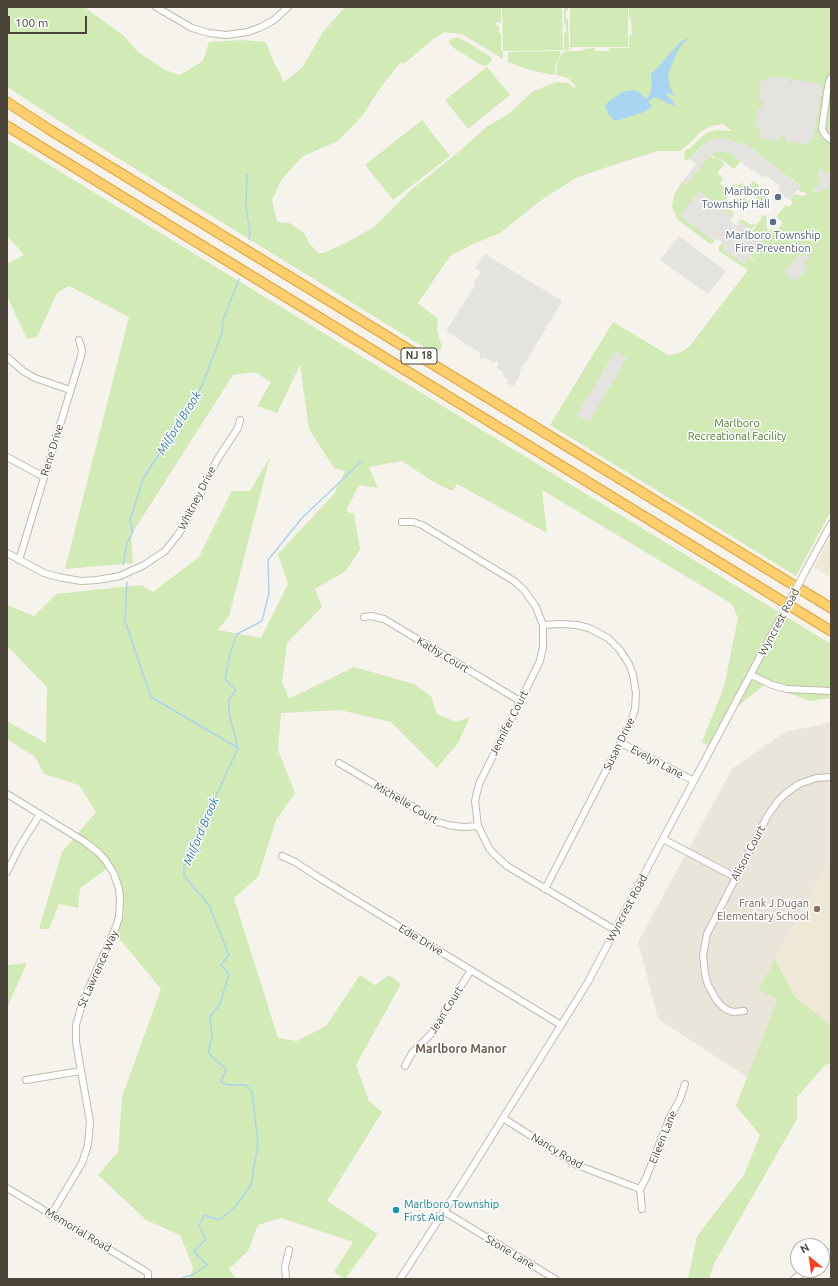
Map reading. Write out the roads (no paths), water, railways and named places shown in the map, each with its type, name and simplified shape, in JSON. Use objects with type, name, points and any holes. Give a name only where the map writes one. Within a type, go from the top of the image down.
[{"type":"highway","name":"NJ 18","points":[[7,102],[50,130],[831,608]]},
{"type":"highway","name":"NJ 18","points":[[7,126],[831,632]]},
{"type":"street","points":[[156,7],[192,28],[220,35],[254,30],[274,20],[288,7]]},
{"type":"street","points":[[831,78],[826,92],[822,129],[825,135],[831,140]]},
{"type":"street","name":"Rene Drive","points":[[19,560],[81,356],[82,350],[79,340]]},
{"type":"street","points":[[7,357],[23,371],[35,378],[70,390]]},
{"type":"street","name":"Whitney Drive","points":[[7,553],[51,575],[87,581],[102,580],[120,576],[131,572],[154,559],[170,545],[186,524],[217,460],[238,428],[240,420]]},
{"type":"street","points":[[7,457],[44,477]]},
{"type":"street","name":"Jennifer Court","points":[[402,522],[413,522],[422,525],[514,581],[524,590],[536,607],[543,625],[543,647],[540,661],[479,784],[475,801],[478,826],[484,840],[497,857],[507,866],[615,930]]},
{"type":"street","name":"Wyncrest Road","points":[[400,1279],[445,1212],[588,982],[831,524]]},
{"type":"street","name":"Kathy Court","points":[[364,617],[376,616],[384,619],[520,701]]},
{"type":"street","name":"Susan Drive","points":[[543,625],[569,624],[589,628],[608,638],[623,654],[633,675],[636,699],[631,722],[621,743],[545,889]]},
{"type":"street","points":[[751,675],[772,685],[787,689],[831,691]]},
{"type":"street","name":"Evelyn Lane","points":[[621,743],[694,781]]},
{"type":"street","name":"Michelle Court","points":[[339,763],[438,822],[464,827],[478,826]]},
{"type":"street","name":"Alison Court","points":[[744,1011],[733,1012],[722,1007],[708,985],[703,963],[703,948],[707,934],[768,815],[778,801],[791,789],[804,782],[816,778],[831,776]]},
{"type":"street","name":"St Lawrence Way","points":[[7,794],[85,842],[98,852],[110,867],[119,889],[120,907],[116,927],[78,1015],[76,1038],[90,1122],[88,1145],[82,1163],[52,1215]]},
{"type":"street","points":[[7,872],[20,846],[40,814]]},
{"type":"street","points":[[663,839],[735,877]]},
{"type":"street","name":"Edie Drive","points":[[282,856],[295,862],[561,1025]]},
{"type":"street","name":"Jean Court","points":[[405,1066],[412,1053],[432,1033],[470,970]]},
{"type":"street","points":[[26,1080],[81,1071]]},
{"type":"street","name":"Eileen Lane","points":[[640,1189],[646,1178],[669,1119],[680,1099],[685,1084]]},
{"type":"street","name":"Nancy Road","points":[[503,1118],[578,1165],[640,1189]]},
{"type":"street","name":"Memorial Road","points":[[7,1188],[148,1276]]},
{"type":"street","points":[[640,1189],[642,1209]]},
{"type":"street","name":"Stone Lane","points":[[445,1212],[555,1279]]},
{"type":"street","points":[[286,1279],[284,1267],[289,1250]]},
{"type":"water","points":[[689,37],[677,52],[668,74],[670,87],[675,96],[666,94],[674,103],[674,106],[655,97],[648,101],[652,107],[644,112],[619,120],[614,120],[609,115],[605,106],[608,102],[623,92],[633,90],[639,92],[646,99],[650,95],[652,86],[651,74],[682,41]]},
{"type":"waterway","name":"Milford Brook","points":[[247,174],[246,207],[250,232],[249,239]]},
{"type":"waterway","name":"Milford Brook","points":[[123,565],[127,543],[133,532],[130,520],[143,479],[202,386],[222,333],[223,320],[239,279]]},
{"type":"waterway","points":[[238,748],[229,713],[229,699],[236,690],[225,679],[230,654],[237,634],[262,621],[269,593],[268,560],[302,518],[363,460]]},
{"type":"waterway","name":"Milford Brook","points":[[127,582],[125,621],[151,697],[238,748],[184,866],[184,876],[209,905],[229,955],[221,965],[229,974],[220,1004],[210,1017],[212,1037],[208,1053],[226,1069],[221,1082],[228,1085],[246,1085],[252,1092],[258,1144],[251,1185],[235,1207],[219,1220],[204,1215],[199,1226],[206,1239],[194,1251],[207,1265],[193,1275],[182,1279]]},
{"type":"place","name":"Marlboro Township Hall","points":[[778,197]]},
{"type":"place","name":"Marlboro Township Fire Prevention","points":[[773,222]]},
{"type":"place","name":"Frank J Dugan Elementary School","points":[[817,909]]},
{"type":"place","name":"Marlboro Township First Aid","points":[[396,1210]]},
{"type":"district","name":"Marlboro Manor","points":[[461,1049]]},
{"type":"park label","name":"Marlboro Recreational Facility","points":[[737,429]]}]
